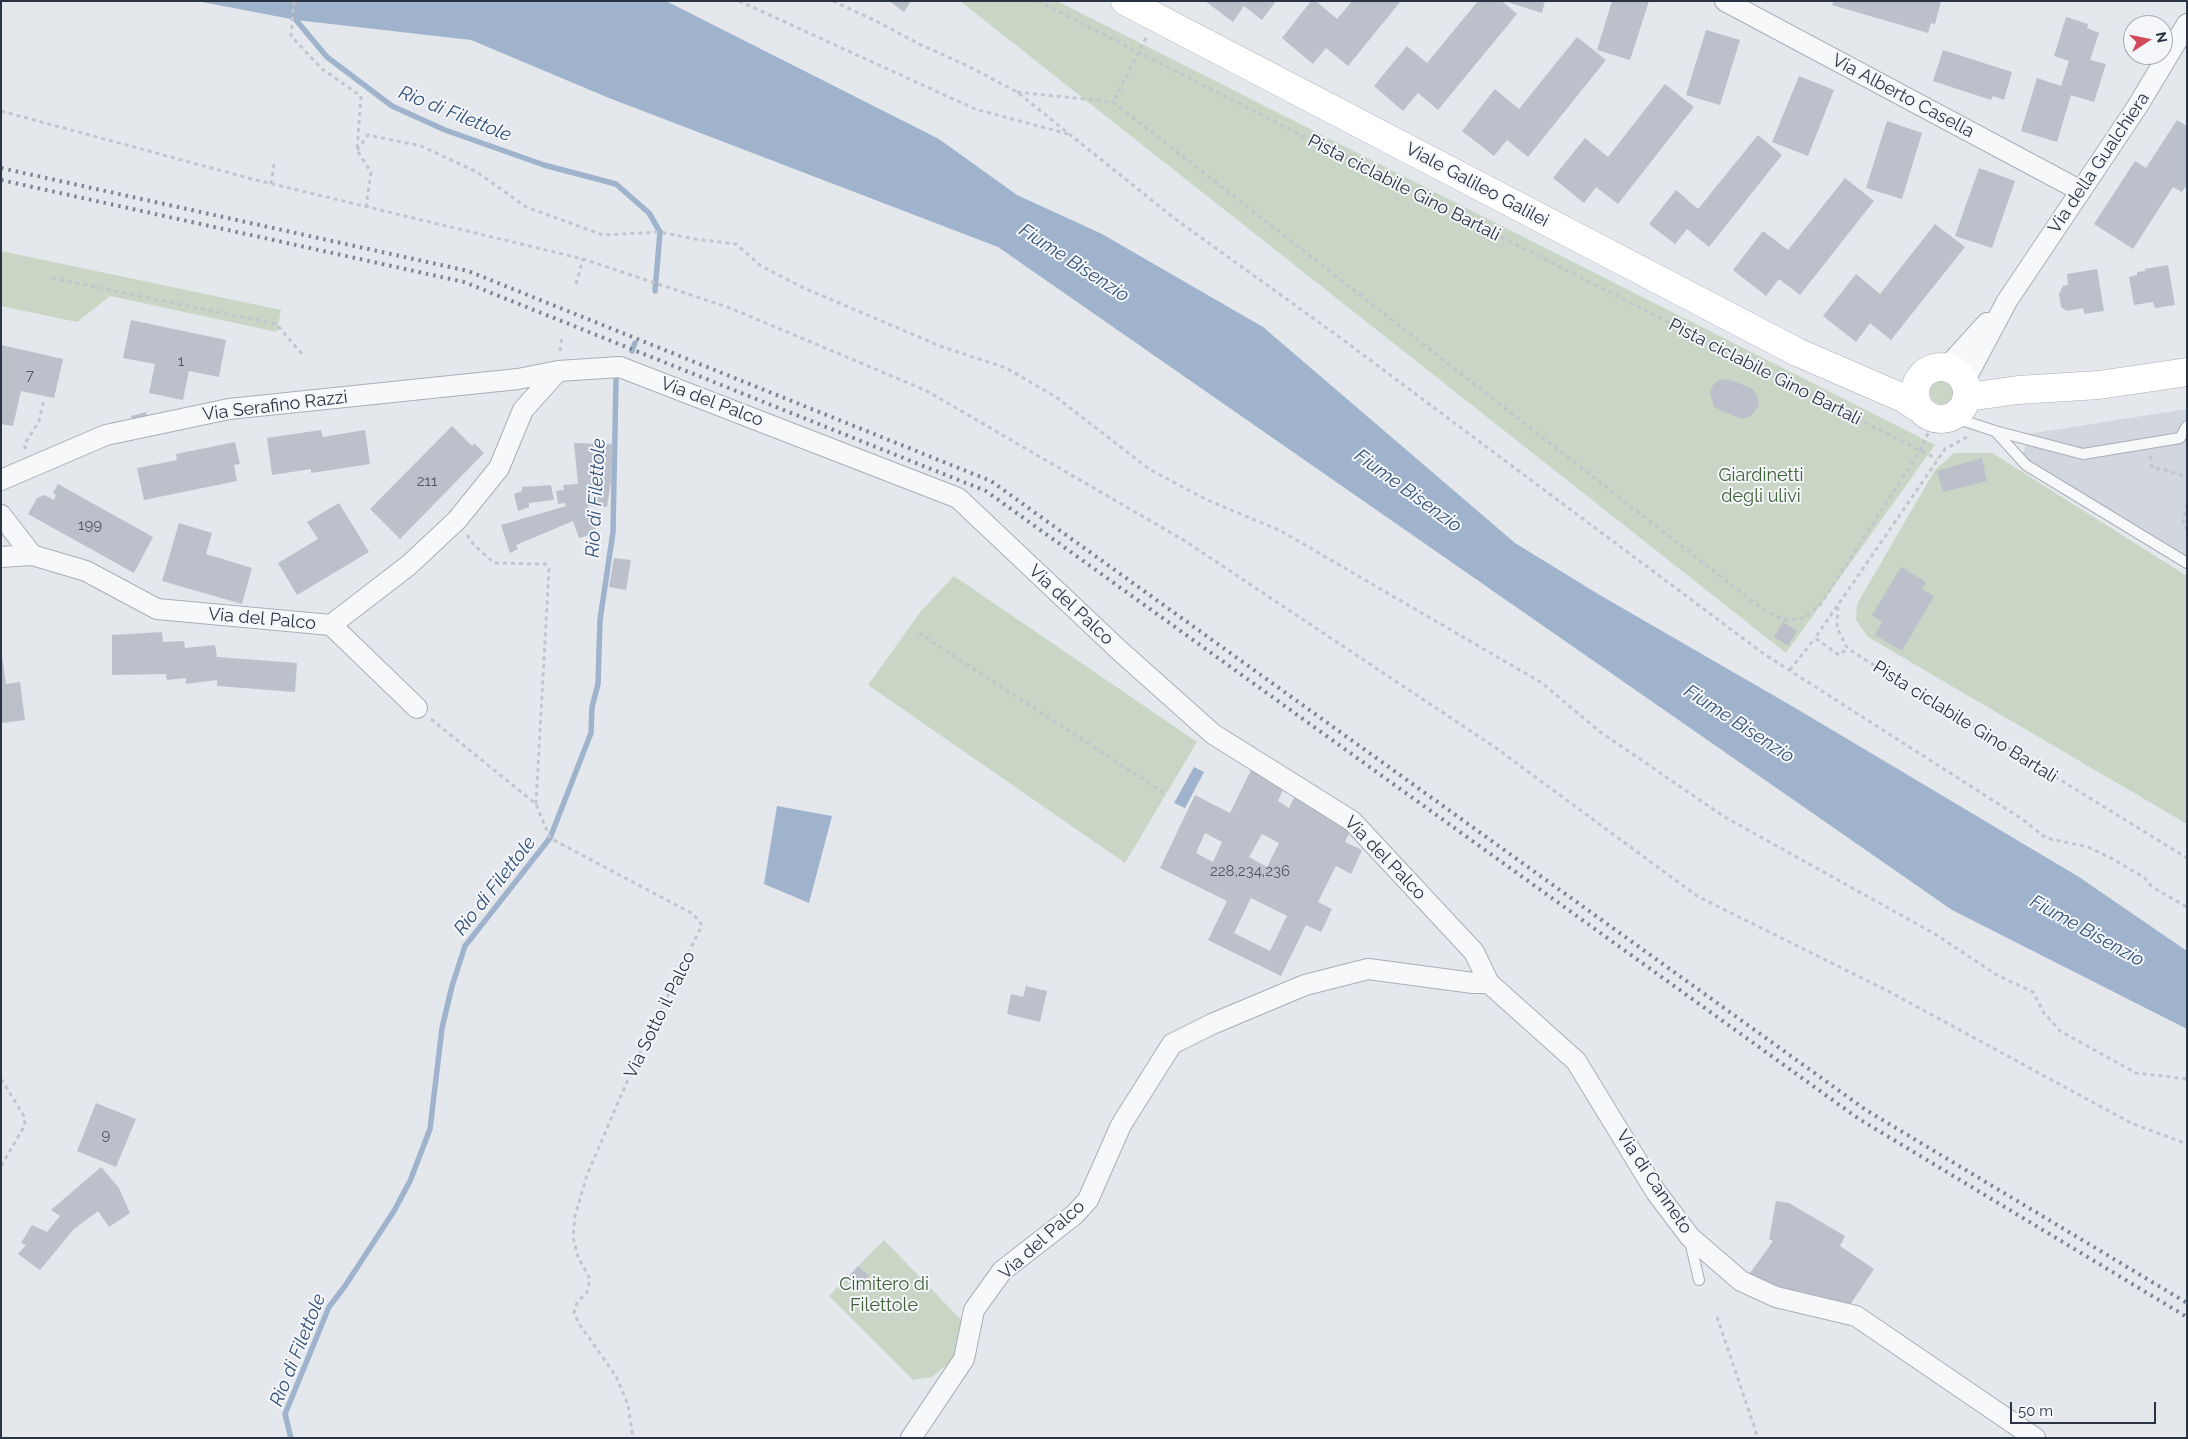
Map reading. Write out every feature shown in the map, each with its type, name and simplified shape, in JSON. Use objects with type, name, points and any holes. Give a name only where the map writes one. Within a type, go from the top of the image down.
[{"type":"main road","name":"Viale Galileo Galilei","points":[[1125,1],[1638,270],[1830,367],[1904,376],[1946,397],[2018,409],[2099,385],[2187,372]]},
{"type":"street","name":"Via Alberto Casella","points":[[1725,1],[2081,191]]},
{"type":"street","name":"Via della Gualchiera","points":[[1946,397],[2007,301],[2138,107],[2187,24]]},
{"type":"street","name":"Via del Palco","points":[[1,557],[32,555],[86,571],[157,609],[331,625],[409,565],[457,520],[499,468],[523,410],[558,371],[620,367],[958,498],[1120,651],[1213,734],[1352,821],[1474,952],[1488,983],[1473,983],[1368,969],[1305,985],[1212,1024],[1172,1044],[1121,1125],[1088,1200],[1074,1215],[1002,1271],[974,1310],[964,1359],[911,1438]]},
{"type":"street","name":"Via Serafino Razzi","points":[[2,481],[106,435],[229,409],[518,379],[558,371]]},
{"type":"street","points":[[518,379],[523,410]]},
{"type":"street","points":[[1,514],[32,555]]},
{"type":"street","points":[[331,625],[417,708]]},
{"type":"street","name":"Via di Canneto","points":[[1488,983],[1576,1060],[1656,1192],[1690,1237],[1741,1281],[1776,1297],[1856,1316],[2035,1438]]},
{"type":"lane","points":[[1946,397],[1990,429],[2026,465],[2187,563]]},
{"type":"lane","points":[[1990,429],[2083,454],[2180,438],[2187,426]]},
{"type":"lane","points":[[1690,1237],[1699,1280]]},
{"type":"path","points":[[294,1],[291,36],[322,69],[361,96],[357,150],[371,172],[366,207]]},
{"type":"path","points":[[739,1],[975,109],[1070,135]]},
{"type":"path","points":[[833,1],[968,66],[1017,92],[1174,218],[1342,339],[1756,648],[2022,819],[2046,838],[2088,847],[2111,858],[2145,878],[2152,887],[2187,907]]},
{"type":"path","name":"Pista ciclabile Gino Bartali","points":[[1038,1],[1938,459]]},
{"type":"path","points":[[1114,102],[1155,16]]},
{"type":"path","points":[[1017,92],[1114,102],[1761,608],[1784,620],[1804,618],[1820,605],[1920,451],[1946,397]]},
{"type":"path","points":[[1,111],[271,184],[583,259],[730,308],[925,390],[1185,541],[1496,748],[1698,896],[1888,991],[2131,1123],[2187,1144]]},
{"type":"path","points":[[357,150],[368,135],[421,146],[477,172],[526,207],[603,235],[660,232],[736,244],[761,266],[804,288],[940,346],[1006,368],[1056,397],[1149,469],[1205,499],[1281,530],[1542,683],[1599,731],[1723,816],[1935,934],[1997,975],[2032,992],[2044,1013],[2060,1031],[2136,1073],[2187,1079]]},
{"type":"path","points":[[271,184],[274,164]]},
{"type":"path","points":[[576,284],[583,259]]},
{"type":"path","points":[[52,278],[276,324],[303,355]]},
{"type":"path","points":[[33,466],[24,445],[39,420],[44,400]]},
{"type":"path","points":[[1790,670],[1838,605],[1944,449],[1990,429]]},
{"type":"path","points":[[2162,469],[2186,477]]},
{"type":"path","points":[[2187,504],[2182,523],[2187,529]]},
{"type":"path","points":[[457,520],[474,545],[494,564],[545,564],[549,569],[536,804]]},
{"type":"path","points":[[1815,638],[1839,655],[1848,649],[1837,628],[1838,605]]},
{"type":"path","points":[[919,633],[1164,793]]},
{"type":"path","name":"Pista ciclabile Gino Bartali","points":[[1848,649],[2187,858]]},
{"type":"path","name":"Via Sotto il Palco","points":[[417,708],[459,739],[536,804],[550,838],[693,914],[702,924],[635,1063],[587,1175],[575,1216],[573,1237],[578,1257],[590,1279],[587,1292],[577,1303],[574,1313],[580,1325],[616,1376],[628,1405],[633,1438]]},
{"type":"path","points":[[1,1079],[24,1116],[25,1126],[1,1166]]},
{"type":"path","points":[[1718,1317],[1758,1438]]},
{"type":"shaded area","points":[[2187,409],[2187,563],[2023,456],[2028,434]]},
{"type":"green space","name":"Giardinetti degli ulivi","points":[[960,1],[1057,1],[1935,445],[1786,653]]},
{"type":"green space","points":[[1,251],[281,310],[277,332],[110,296],[77,322],[1,306]]},
{"type":"green space","points":[[1943,379],[1952,383],[1956,392],[1952,401],[1943,405],[1934,401],[1930,392],[1934,383]]},
{"type":"green space","points":[[1954,453],[1992,453],[2187,576],[2187,824],[1868,637],[1856,620],[1857,604],[1935,470]]},
{"type":"green space","points":[[954,576],[1197,742],[1125,863],[868,685],[921,611]]},
{"type":"green space","name":"Cimitero di Filettole","points":[[884,1240],[967,1326],[958,1355],[932,1377],[913,1380],[829,1296]]},
{"type":"water","name":"Fiume Bisenzio","points":[[197,1],[666,1],[939,139],[1017,195],[1102,234],[1263,327],[1515,543],[1598,594],[1797,709],[2079,877],[2187,951],[2187,1029],[1952,910],[998,247],[609,98],[471,40],[296,20]]},
{"type":"water","points":[[1194,767],[1204,772],[1185,808],[1174,803]]},
{"type":"water","points":[[777,806],[832,816],[809,903],[764,884]]},
{"type":"building","points":[[889,1],[908,1],[910,3],[904,12]]},
{"type":"building","points":[[1205,1],[1276,1],[1262,20],[1244,6],[1233,22]]},
{"type":"building","points":[[1311,1],[1316,1],[1337,19],[1352,1],[1401,1],[1348,66],[1326,48],[1313,64],[1282,38]]},
{"type":"building","points":[[1478,1],[1502,1],[1517,14],[1438,110],[1418,93],[1403,111],[1374,86],[1407,46],[1427,63]]},
{"type":"building","points":[[1504,1],[1545,1],[1542,13]]},
{"type":"building","points":[[1612,1],[1649,1],[1630,60],[1597,50]]},
{"type":"building","points":[[1834,1],[1941,1],[1935,24],[1931,23],[1928,33],[1832,5]]},
{"type":"building","points":[[2066,17],[2088,24],[2087,28],[2099,33],[2090,60],[2106,64],[2094,102],[2071,95],[2057,142],[2021,131],[2037,78],[2061,86],[2069,61],[2054,56]]},
{"type":"building","points":[[1706,30],[1740,40],[1720,105],[1686,95]]},
{"type":"building","points":[[1577,37],[1606,60],[1528,157],[1507,140],[1494,156],[1462,131],[1495,89],[1519,109]]},
{"type":"building","points":[[1943,50],[2012,72],[2004,100],[1993,96],[1991,100],[1933,81]]},
{"type":"building","points":[[1799,76],[1834,90],[1808,156],[1772,142]]},
{"type":"building","points":[[1665,84],[1694,107],[1618,204],[1596,187],[1584,203],[1553,178],[1585,138],[1608,157]]},
{"type":"building","points":[[2177,120],[2187,126],[2187,185],[2182,192],[2173,187],[2133,249],[2094,224],[2135,161],[2146,168]]},
{"type":"building","points":[[1887,121],[1922,133],[1902,199],[1866,188]]},
{"type":"building","points":[[1758,135],[1782,155],[1709,247],[1687,229],[1675,244],[1649,224],[1676,190],[1698,209]]},
{"type":"building","points":[[1979,168],[2015,181],[1992,248],[1955,236]]},
{"type":"building","points":[[1845,178],[1874,201],[1800,295],[1779,279],[1766,296],[1733,270],[1763,231],[1788,250]]},
{"type":"building","points":[[1935,224],[1965,247],[1891,340],[1870,323],[1856,342],[1823,316],[1856,274],[1880,294]]},
{"type":"building","points":[[2168,265],[2175,305],[2155,308],[2153,302],[2134,305],[2129,277],[2137,275],[2137,272],[2146,271],[2144,269]]},
{"type":"building","points":[[2097,269],[2104,311],[2084,314],[2083,308],[2067,311],[2061,307],[2059,294],[2063,286],[2068,285],[2067,274]]},
{"type":"building","points":[[131,320],[226,340],[219,377],[189,371],[183,400],[149,393],[155,364],[123,358]]},
{"type":"building","points":[[1,345],[63,359],[54,398],[21,391],[13,426],[1,424]]},
{"type":"building","points":[[1728,379],[1753,389],[1757,396],[1759,404],[1754,413],[1748,417],[1741,419],[1714,407],[1710,393],[1713,385],[1719,380]]},
{"type":"building","points":[[146,412],[148,419],[133,423],[131,416]]},
{"type":"building","points":[[452,426],[472,446],[474,443],[484,453],[400,539],[370,509]]},
{"type":"building","points":[[321,430],[323,437],[365,430],[370,464],[311,473],[311,469],[272,475],[267,438]]},
{"type":"building","points":[[235,442],[240,464],[234,465],[237,481],[144,500],[137,468],[177,460],[176,454]]},
{"type":"building","points":[[574,443],[613,444],[611,482],[607,507],[588,506],[597,533],[579,538],[573,521],[516,545],[518,549],[510,553],[501,525],[566,506],[565,503],[558,504],[556,491],[564,490],[563,485],[578,484]]},
{"type":"building","points":[[1982,458],[1987,481],[1943,492],[1937,471]]},
{"type":"building","points":[[58,484],[153,537],[134,573],[28,514],[37,498],[45,495],[54,500],[56,495],[53,493]]},
{"type":"building","points":[[551,485],[554,500],[529,503],[529,507],[518,511],[514,494],[522,491],[522,487]]},
{"type":"building","points":[[339,503],[369,552],[297,595],[278,563],[318,539],[307,522]]},
{"type":"building","points":[[179,523],[212,533],[206,554],[252,568],[242,604],[162,581]]},
{"type":"building","points":[[614,558],[631,560],[626,590],[609,587]]},
{"type":"building","points":[[1901,567],[1926,582],[1922,589],[1934,596],[1902,651],[1875,635],[1882,622],[1872,615]]},
{"type":"building","points":[[1783,622],[1797,631],[1788,646],[1774,637]]},
{"type":"building","points":[[162,632],[163,642],[184,641],[185,648],[215,645],[217,657],[297,663],[295,692],[217,686],[217,680],[186,684],[186,678],[167,680],[166,674],[112,675],[112,635]]},
{"type":"building","points":[[1,649],[6,684],[20,682],[25,720],[1,723]]},
{"type":"building","points":[[1251,770],[1284,787],[1278,801],[1289,808],[1296,794],[1353,824],[1345,842],[1362,850],[1351,874],[1336,866],[1318,902],[1332,909],[1321,932],[1306,925],[1281,976],[1208,940],[1227,901],[1160,868],[1195,795],[1230,813]],"holes":[[[1205,833],[1222,842],[1213,862],[1196,853]],[[1262,834],[1279,843],[1267,867],[1249,857]],[[1251,898],[1287,916],[1270,951],[1234,933]]]},
{"type":"building","points":[[1026,986],[1047,991],[1040,1022],[1007,1014],[1011,994],[1023,997]]},
{"type":"building","points":[[96,1103],[136,1119],[116,1167],[77,1151]]},
{"type":"building","points":[[101,1167],[119,1188],[130,1213],[109,1227],[98,1211],[74,1229],[40,1270],[18,1254],[26,1245],[21,1243],[32,1225],[47,1232],[60,1216],[51,1210]]},
{"type":"building","points":[[1776,1201],[1789,1203],[1845,1236],[1840,1246],[1874,1269],[1850,1305],[1778,1292],[1748,1276],[1773,1241],[1769,1239]]},
{"type":"building","points":[[858,1266],[869,1276],[860,1286],[849,1276]]},
{"type":"waterway","name":"Rio di Filettole","points":[[288,1],[296,20],[327,57],[392,106],[445,130],[544,165],[616,184],[649,213],[660,232],[655,291]]},
{"type":"waterway","name":"Rio di Filettole","points":[[632,351],[635,343]]},
{"type":"waterway","name":"Rio di Filettole","points":[[291,1438],[285,1414],[329,1307],[394,1211],[410,1181],[430,1129],[442,1028],[452,986],[465,946],[550,838],[591,733],[592,707],[598,684],[600,620],[613,532],[616,380]]},
{"type":"railway","points":[[1,168],[468,271],[991,481],[1866,1110],[2187,1303]]},
{"type":"railway","points":[[1,180],[464,282],[986,491],[1859,1119],[2187,1317]]}]
